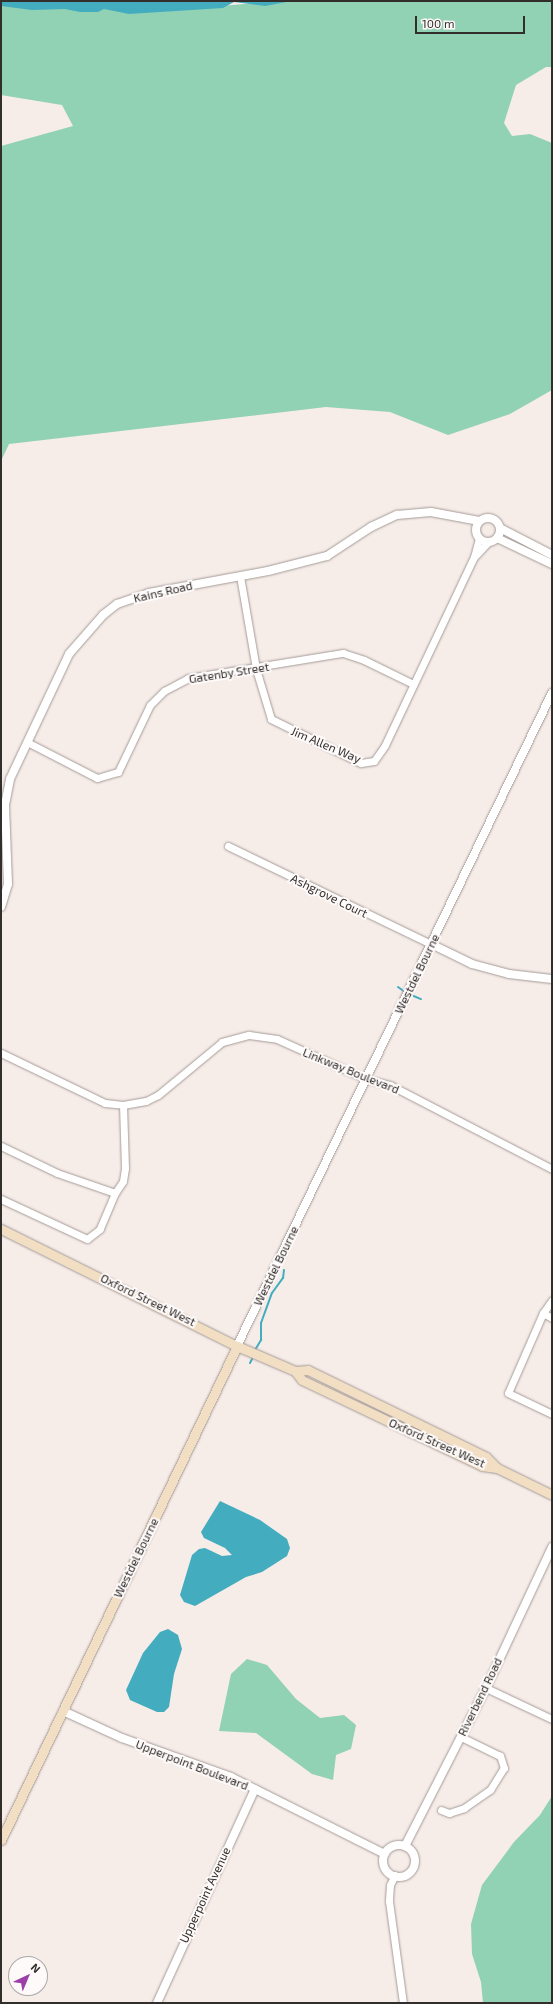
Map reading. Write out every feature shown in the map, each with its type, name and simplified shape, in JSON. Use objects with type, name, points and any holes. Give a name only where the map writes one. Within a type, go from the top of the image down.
[{"type":"main road","name":"Oxford Street West","points":[[1,1229],[237,1346],[296,1371],[308,1370],[486,1457],[497,1468],[552,1495]]},
{"type":"main road","name":"Westdel Bourne","points":[[1,1840],[237,1346]]},
{"type":"street","name":"Kains Road","points":[[1,907],[8,884],[5,805],[10,779],[69,654],[103,615],[117,604],[148,593],[240,576],[326,556],[371,528],[396,515],[431,512],[460,519],[479,521]]},
{"type":"street","points":[[552,555],[500,528],[491,517],[479,521],[477,535],[488,542],[497,538],[552,564]]},
{"type":"street","name":"Kains Road","points":[[460,519],[477,535]]},
{"type":"street","points":[[497,538],[500,528]]},
{"type":"street","name":"Jim Allen Way","points":[[474,557],[477,535]]},
{"type":"street","name":"Jim Allen Way","points":[[240,576],[256,669],[270,719],[361,763],[374,761],[385,745],[474,557],[488,542]]},
{"type":"street","name":"Gatenby Street","points":[[27,742],[97,778],[118,772],[150,705],[164,691],[188,678],[256,669],[343,653],[364,660],[413,684]]},
{"type":"street","name":"Westdel Bourne","points":[[237,1346],[552,693]]},
{"type":"street","name":"Ashgrove Court","points":[[228,846],[431,944]]},
{"type":"street","points":[[431,944],[472,964],[509,974],[552,979]]},
{"type":"street","name":"Linkway Boulevard","points":[[1,1053],[105,1103],[123,1105],[146,1102],[158,1095],[222,1042],[249,1034],[277,1039],[366,1079],[390,1085],[552,1169]]},
{"type":"street","points":[[1,1199],[87,1239],[100,1229],[115,1193],[123,1181],[125,1168],[123,1105]]},
{"type":"street","points":[[1,1146],[56,1173],[115,1193]]},
{"type":"street","points":[[552,1300],[543,1313],[508,1393],[552,1414]]},
{"type":"street","points":[[543,1313],[552,1318]]},
{"type":"street","name":"Riverbend Road","points":[[405,1846],[486,1688],[552,1546]]},
{"type":"street","points":[[486,1688],[552,1719]]},
{"type":"street","name":"Upperpoint Boulevard","points":[[63,1711],[122,1738],[231,1777],[385,1854]]},
{"type":"street","points":[[441,1810],[449,1813],[464,1808],[490,1790],[504,1768],[500,1756],[461,1737]]},
{"type":"street","name":"Upperpoint Avenue","points":[[157,2003],[255,1789]]},
{"type":"street","points":[[395,1846],[405,1846],[413,1854],[414,1865],[405,1875],[395,1875],[385,1866],[385,1854],[395,1846]]},
{"type":"street","points":[[395,1875],[390,1885],[389,1901],[403,2003]]},
{"type":"green space","points":[[1,1],[186,9],[280,1],[552,1],[552,67],[546,67],[516,85],[504,123],[512,136],[530,134],[552,143],[552,390],[510,414],[448,435],[390,412],[326,407],[9,444],[1,461],[1,146],[73,126],[62,105],[1,95]]},
{"type":"green space","points":[[247,1659],[267,1665],[296,1699],[320,1718],[344,1715],[356,1725],[351,1749],[336,1755],[333,1780],[312,1774],[256,1733],[219,1731],[231,1674]]},
{"type":"green space","points":[[552,1796],[552,2003],[483,2003],[481,1982],[472,1954],[471,1924],[482,1885],[514,1842],[540,1815]]},
{"type":"water","points":[[1,1],[292,1],[265,6],[234,2],[223,8],[129,14],[104,9],[98,12],[80,12],[65,9],[32,10],[1,6]]},
{"type":"water","points":[[220,1501],[260,1520],[287,1539],[290,1548],[287,1556],[262,1572],[246,1577],[195,1606],[184,1602],[180,1595],[192,1555],[199,1549],[205,1548],[222,1556],[232,1555],[225,1548],[204,1538],[201,1532]]},
{"type":"water","points":[[168,1629],[178,1635],[182,1649],[174,1674],[169,1707],[164,1712],[157,1712],[130,1700],[126,1690],[143,1653],[160,1632]]},
{"type":"waterway","points":[[398,987],[405,992]]},
{"type":"waterway","points":[[409,994],[421,999]]},
{"type":"waterway","points":[[255,1350],[261,1340],[261,1323],[272,1293],[283,1278],[284,1270]]},
{"type":"waterway","points":[[250,1363],[253,1357]]}]
